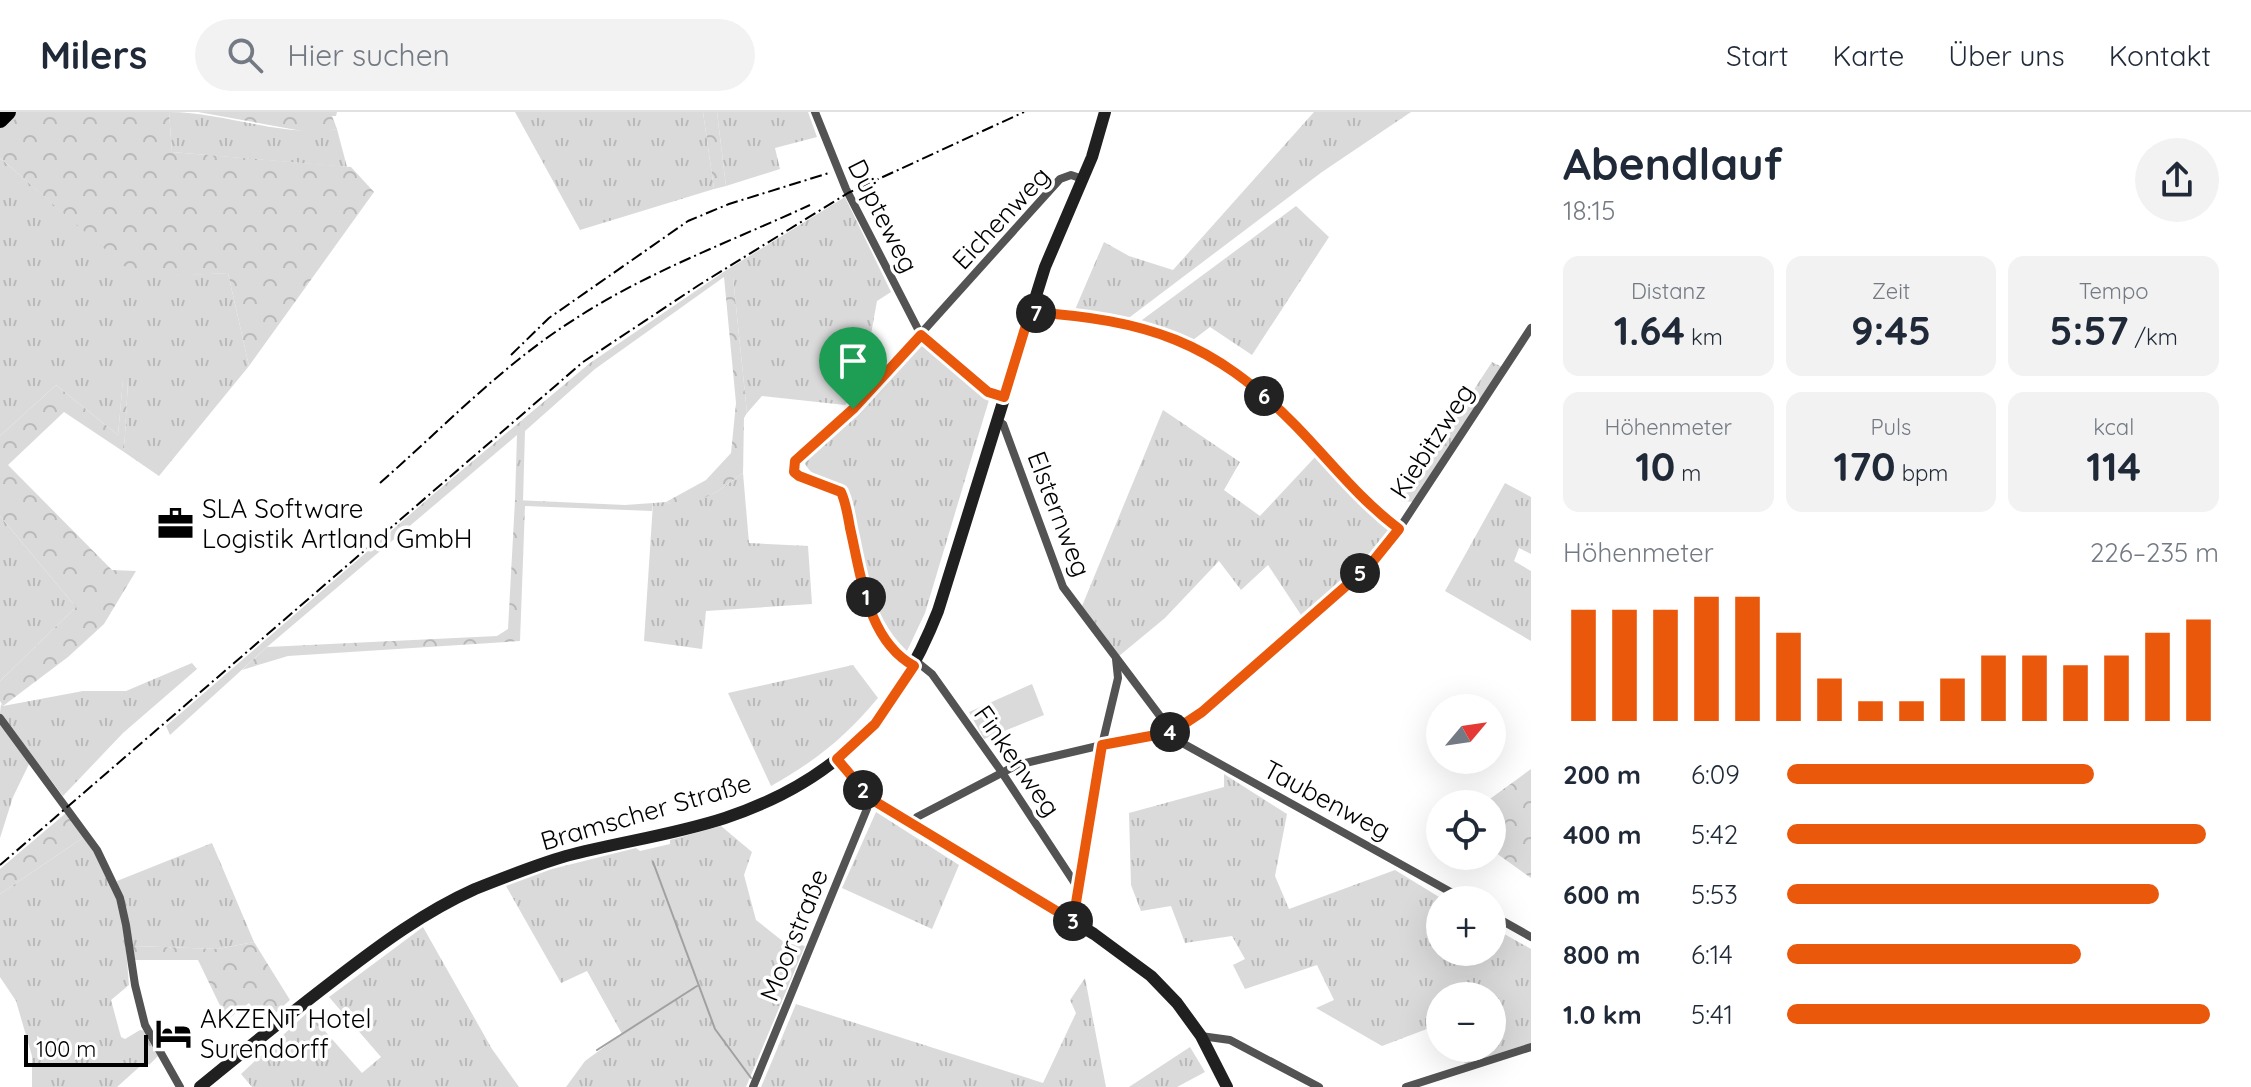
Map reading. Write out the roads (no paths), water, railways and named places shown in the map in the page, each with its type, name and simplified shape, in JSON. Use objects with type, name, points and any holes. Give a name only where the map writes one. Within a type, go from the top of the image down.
[{"type":"highway","points":[[0,120],[8,112]]},
{"type":"street","name":"Düpteweg","points":[[815,112],[841,180],[921,335]]},
{"type":"street","name":"Bramscher Straße","points":[[200,1087],[319,991],[393,935],[431,911],[520,871],[567,856],[725,818],[775,798],[837,759],[875,724],[915,664],[938,611],[1030,312],[1054,244],[1092,157],[1105,112]]},
{"type":"street","name":"Eichenweg","points":[[915,664],[904,659],[876,623],[866,596],[841,492],[799,476],[793,466],[853,409],[1060,179],[1071,175],[1083,179]]},
{"type":"street","points":[[1030,312],[1131,324],[1189,345],[1219,360],[1250,382],[1348,483],[1399,529]]},
{"type":"street","name":"Kiebitzweg","points":[[911,823],[1001,771],[1102,745],[1172,732],[1230,689],[1370,565],[1399,529],[1531,328]]},
{"type":"street","points":[[921,335],[988,392],[1004,397]]},
{"type":"street","name":"Elsternweg","points":[[997,421],[1003,424],[1063,587],[1172,732]]},
{"type":"street","points":[[1073,921],[1102,745],[1118,678],[1116,659]]},
{"type":"street","name":"Finkenweg","points":[[915,664],[932,674],[1078,888]]},
{"type":"street","points":[[0,718],[97,850],[109,873],[126,925],[145,1025],[180,1087]]},
{"type":"street","name":"Taubenweg","points":[[1172,732],[1184,744],[1440,886]]},
{"type":"street","points":[[837,759],[871,799],[1114,946],[1151,976],[1177,1003],[1201,1036],[1227,1087]]},
{"type":"street","name":"Moorstraße","points":[[753,1087],[871,799]]},
{"type":"street","points":[[1506,923],[1531,937]]},
{"type":"street","points":[[1201,1036],[1230,1040],[1319,1087]]},
{"type":"street","points":[[1406,1087],[1531,1047]]},
{"type":"waterway","points":[[653,862],[715,1029],[751,1078]]},
{"type":"waterway","points":[[597,1050],[697,986]]},
{"type":"railway","points":[[0,865],[583,362],[699,285],[848,193],[1024,112]]},
{"type":"railway","points":[[511,355],[549,318],[688,221],[729,204],[829,173]]},
{"type":"railway","points":[[380,483],[498,376],[575,319],[631,286],[810,205]]},
{"type":"place","name":"SLA Software Logistik Artland GmbH","points":[[176,524]]},
{"type":"place","name":"AKZENT Hotel Surendorff","points":[[174,1034]]}]
